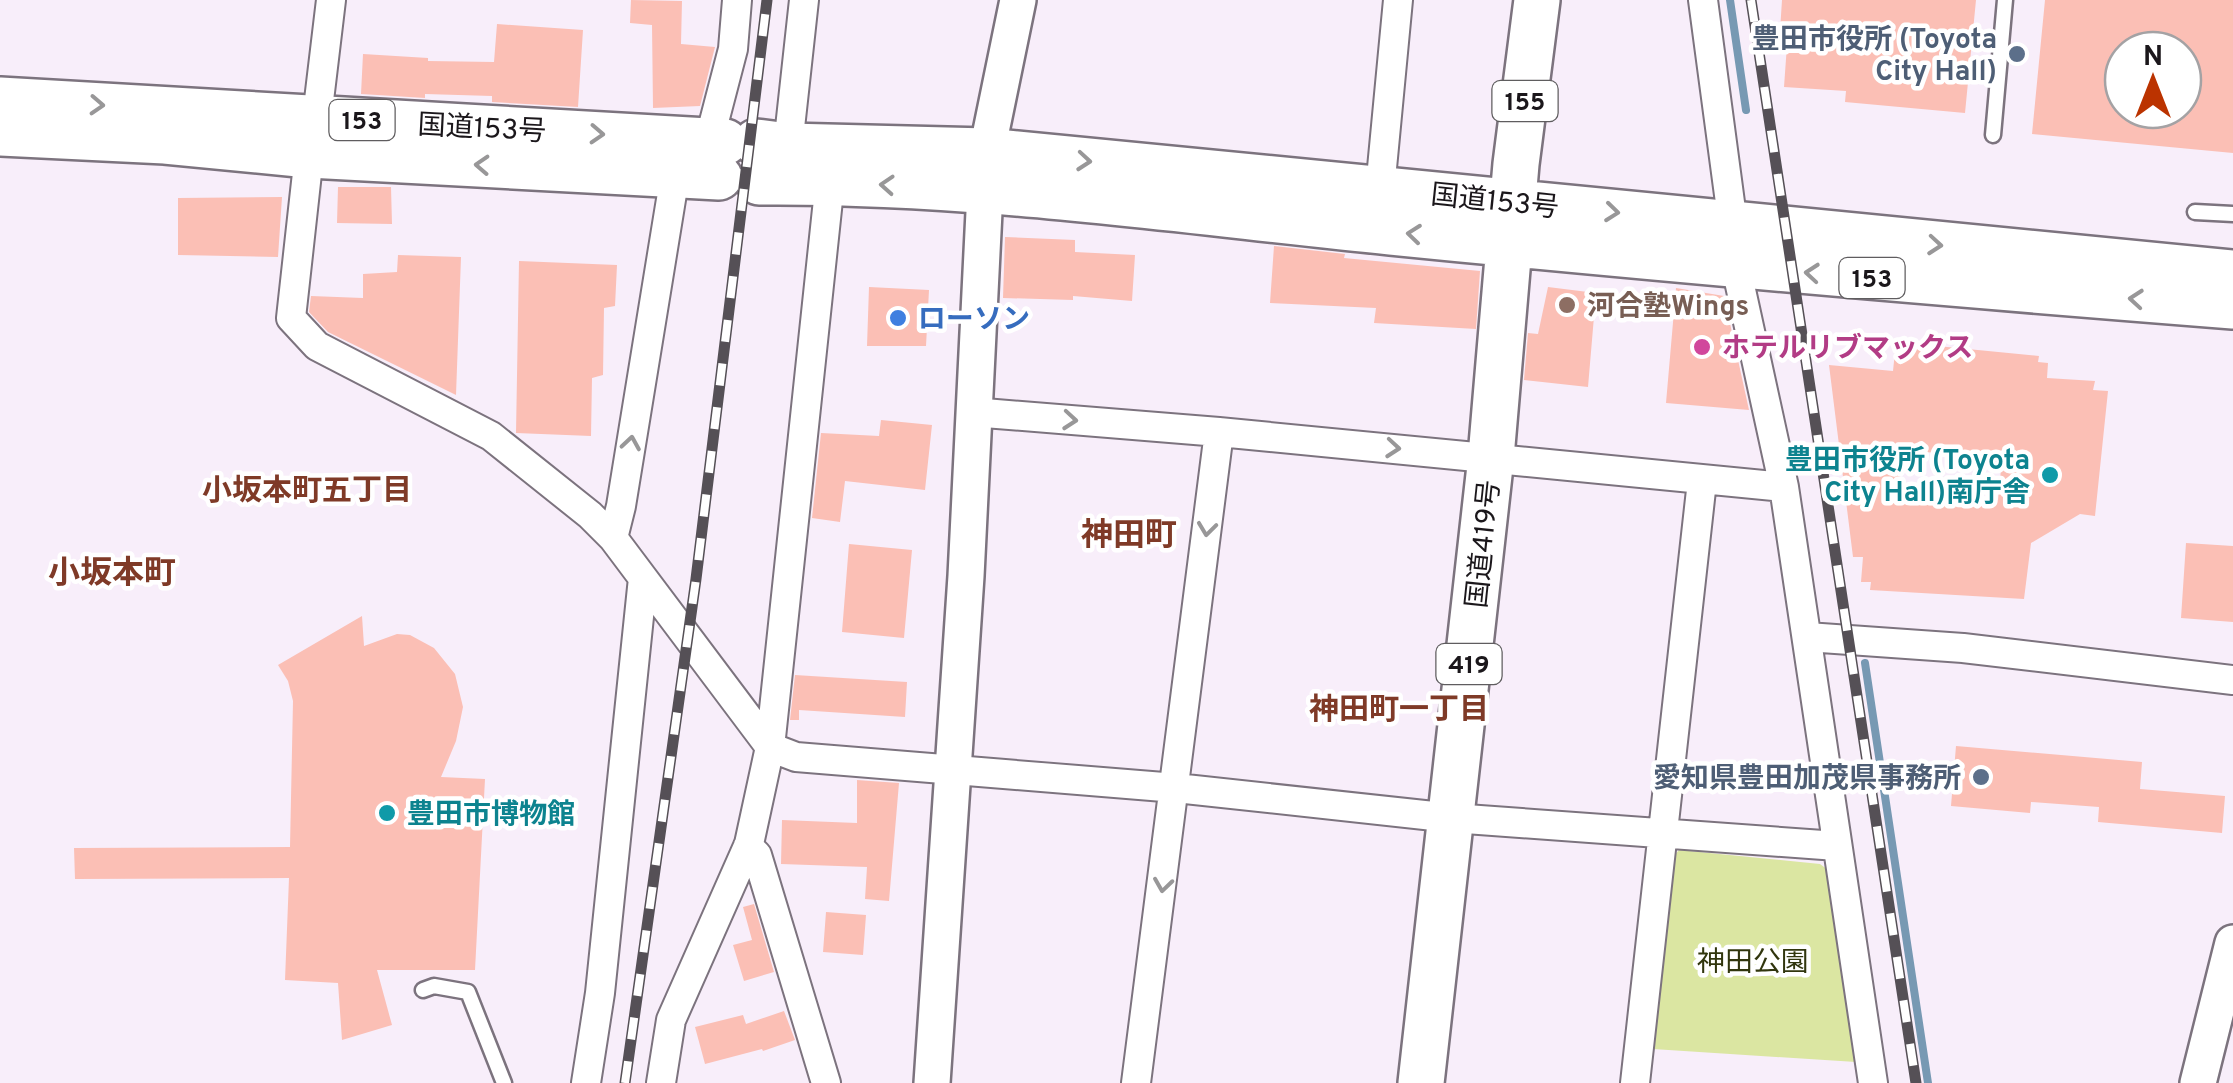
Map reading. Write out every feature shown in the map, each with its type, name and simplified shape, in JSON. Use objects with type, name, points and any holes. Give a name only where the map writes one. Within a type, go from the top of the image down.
[{"type":"highway","name":"155","points":[[1513,222],[1536,0]]},
{"type":"highway","name":"国道153号","points":[[0,100],[313,136],[1380,188],[1513,222]]},
{"type":"highway","name":"国道153号","points":[[0,133],[165,141],[313,136]]},
{"type":"highway","name":"国道153号","points":[[733,158],[830,181],[986,171],[1513,222],[2233,306]]},
{"type":"highway","name":"国道419号","points":[[1421,1083],[1491,457],[1513,222]]},
{"type":"highway","name":"国道153号","points":[[1734,246],[2233,273]]},
{"type":"street","points":[[331,0],[290,318],[318,346],[490,436],[590,515],[613,538],[770,747],[796,757],[1176,788],[1452,818],[1838,846]]},
{"type":"street","points":[[733,158],[737,0]]},
{"type":"street","points":[[613,538],[733,158],[804,0]]},
{"type":"street","points":[[932,1083],[986,171],[1018,0]]},
{"type":"street","points":[[1380,188],[1398,0]]},
{"type":"street","points":[[1703,0],[1734,246],[1784,487],[1873,1083]]},
{"type":"street","points":[[661,1083],[671,1020],[748,846],[770,747],[830,181]]},
{"type":"street","points":[[972,412],[1784,487]]},
{"type":"street","points":[[1136,1083],[1219,432]]},
{"type":"street","points":[[1635,1083],[1702,481]]},
{"type":"street","points":[[586,1083],[600,994],[643,578]]},
{"type":"street","points":[[1806,637],[1962,648],[2233,680]]},
{"type":"street","points":[[748,846],[757,854],[826,1083]]},
{"type":"street","points":[[2198,1083],[2233,944]]},
{"type":"lane","points":[[1994,135],[2005,0]]},
{"type":"lane","points":[[2194,212],[2233,214]]},
{"type":"lane","points":[[423,990],[434,986],[468,992],[504,1083]]},
{"type":"green space","name":"神田公園","points":[[1679,850],[1820,864],[1828,870],[1856,1035],[1856,1062],[1653,1049],[1672,858]]},
{"type":"building","points":[[631,0],[682,1],[681,44],[715,47],[700,106],[653,108],[652,25],[630,23]]},
{"type":"building","points":[[1782,0],[1976,0],[1965,113],[1845,102],[1846,91],[1784,87],[1788,31],[1780,31]]},
{"type":"building","points":[[2045,0],[2233,0],[2233,153],[2032,134]]},
{"type":"building","points":[[497,24],[583,30],[578,107],[492,102],[492,96],[425,94],[425,98],[361,94],[363,54],[428,61],[494,62]]},
{"type":"building","points":[[338,187],[391,187],[392,224],[337,223]]},
{"type":"building","points":[[282,197],[278,257],[178,255],[178,198]]},
{"type":"building","points":[[1005,237],[1075,240],[1075,252],[1135,255],[1132,301],[1073,296],[1073,300],[1003,298]]},
{"type":"building","points":[[1274,246],[1345,254],[1344,258],[1480,271],[1476,329],[1374,323],[1376,308],[1270,303]]},
{"type":"building","points":[[398,255],[461,257],[456,395],[328,332],[309,312],[311,296],[363,298],[363,274],[397,272]]},
{"type":"building","points":[[519,261],[617,265],[615,306],[604,308],[603,375],[592,378],[591,436],[516,433]]},
{"type":"building","points":[[869,287],[929,290],[926,346],[867,346]]},
{"type":"building","points":[[1548,287],[1596,293],[1588,387],[1524,380],[1528,333],[1538,334]]},
{"type":"building","points":[[1676,288],[1724,296],[1749,410],[1666,403]]},
{"type":"building","name":"豊田市役所 (Toyota City Hall)南庁舎","points":[[1896,342],[2039,356],[2038,362],[2048,363],[2047,378],[2095,381],[2093,390],[2108,391],[2095,516],[2080,514],[2031,543],[2024,599],[1870,590],[1871,582],[1861,582],[1863,557],[1853,557],[1829,365],[1893,371]],"holes":[[[1903,450],[2002,459],[1998,500],[1899,490]]]},
{"type":"building","points":[[881,420],[932,425],[925,490],[845,481],[840,522],[812,518],[821,433],[879,436]]},
{"type":"building","points":[[2186,543],[2233,546],[2233,622],[2181,618]]},
{"type":"building","points":[[849,544],[912,550],[904,638],[842,632]]},
{"type":"building","name":"豊田市博物館","points":[[362,616],[364,646],[397,634],[410,635],[434,648],[455,674],[463,707],[456,741],[441,777],[485,779],[475,970],[377,970],[392,1025],[342,1040],[338,983],[285,980],[289,878],[75,879],[74,848],[290,847],[293,701],[288,681],[278,665]]},
{"type":"building","points":[[795,675],[907,682],[905,717],[799,710],[799,720],[790,720]]},
{"type":"building","points":[[1956,746],[2142,762],[2140,789],[2225,796],[2222,833],[2098,822],[2099,807],[2031,802],[2030,813],[1951,806]]},
{"type":"building","points":[[857,780],[899,783],[889,901],[865,899],[867,867],[781,864],[782,820],[857,823]]},
{"type":"building","points":[[754,904],[774,972],[744,981],[733,945],[752,940],[743,907]]},
{"type":"building","points":[[826,912],[866,915],[863,955],[823,952]]},
{"type":"building","points":[[784,1011],[795,1040],[705,1064],[695,1027],[743,1015],[746,1024]]},
{"type":"waterway","points":[[1730,0],[1746,110]]},
{"type":"waterway","points":[[1865,663],[1928,1083]]},
{"type":"railway","points":[[625,1083],[696,579],[767,0]]},
{"type":"railway","points":[[1751,0],[1916,1083]]},
{"type":"place","name":"豊田市役所 (Toyota City Hall)","points":[[2017,54]]},
{"type":"place","name":"河合塾Wings","points":[[1567,305]]},
{"type":"place","name":"ローソン","points":[[898,318]]},
{"type":"place","name":"ホテルリブマックス","points":[[1702,347]]},
{"type":"place","name":"豊田市役所 (Toyota City Hall)南庁舎","points":[[2050,475]]},
{"type":"place","name":"愛知県豊田加茂県事務所","points":[[1981,777]]},
{"type":"place","name":"豊田市博物館","points":[[387,813]]},
{"type":"district","name":"小坂本町五丁目","points":[[307,490]]},
{"type":"district","name":"神田町","points":[[1129,534]]},
{"type":"district","name":"小坂本町","points":[[112,572]]},
{"type":"district","name":"神田町一丁目","points":[[1399,709]]}]
